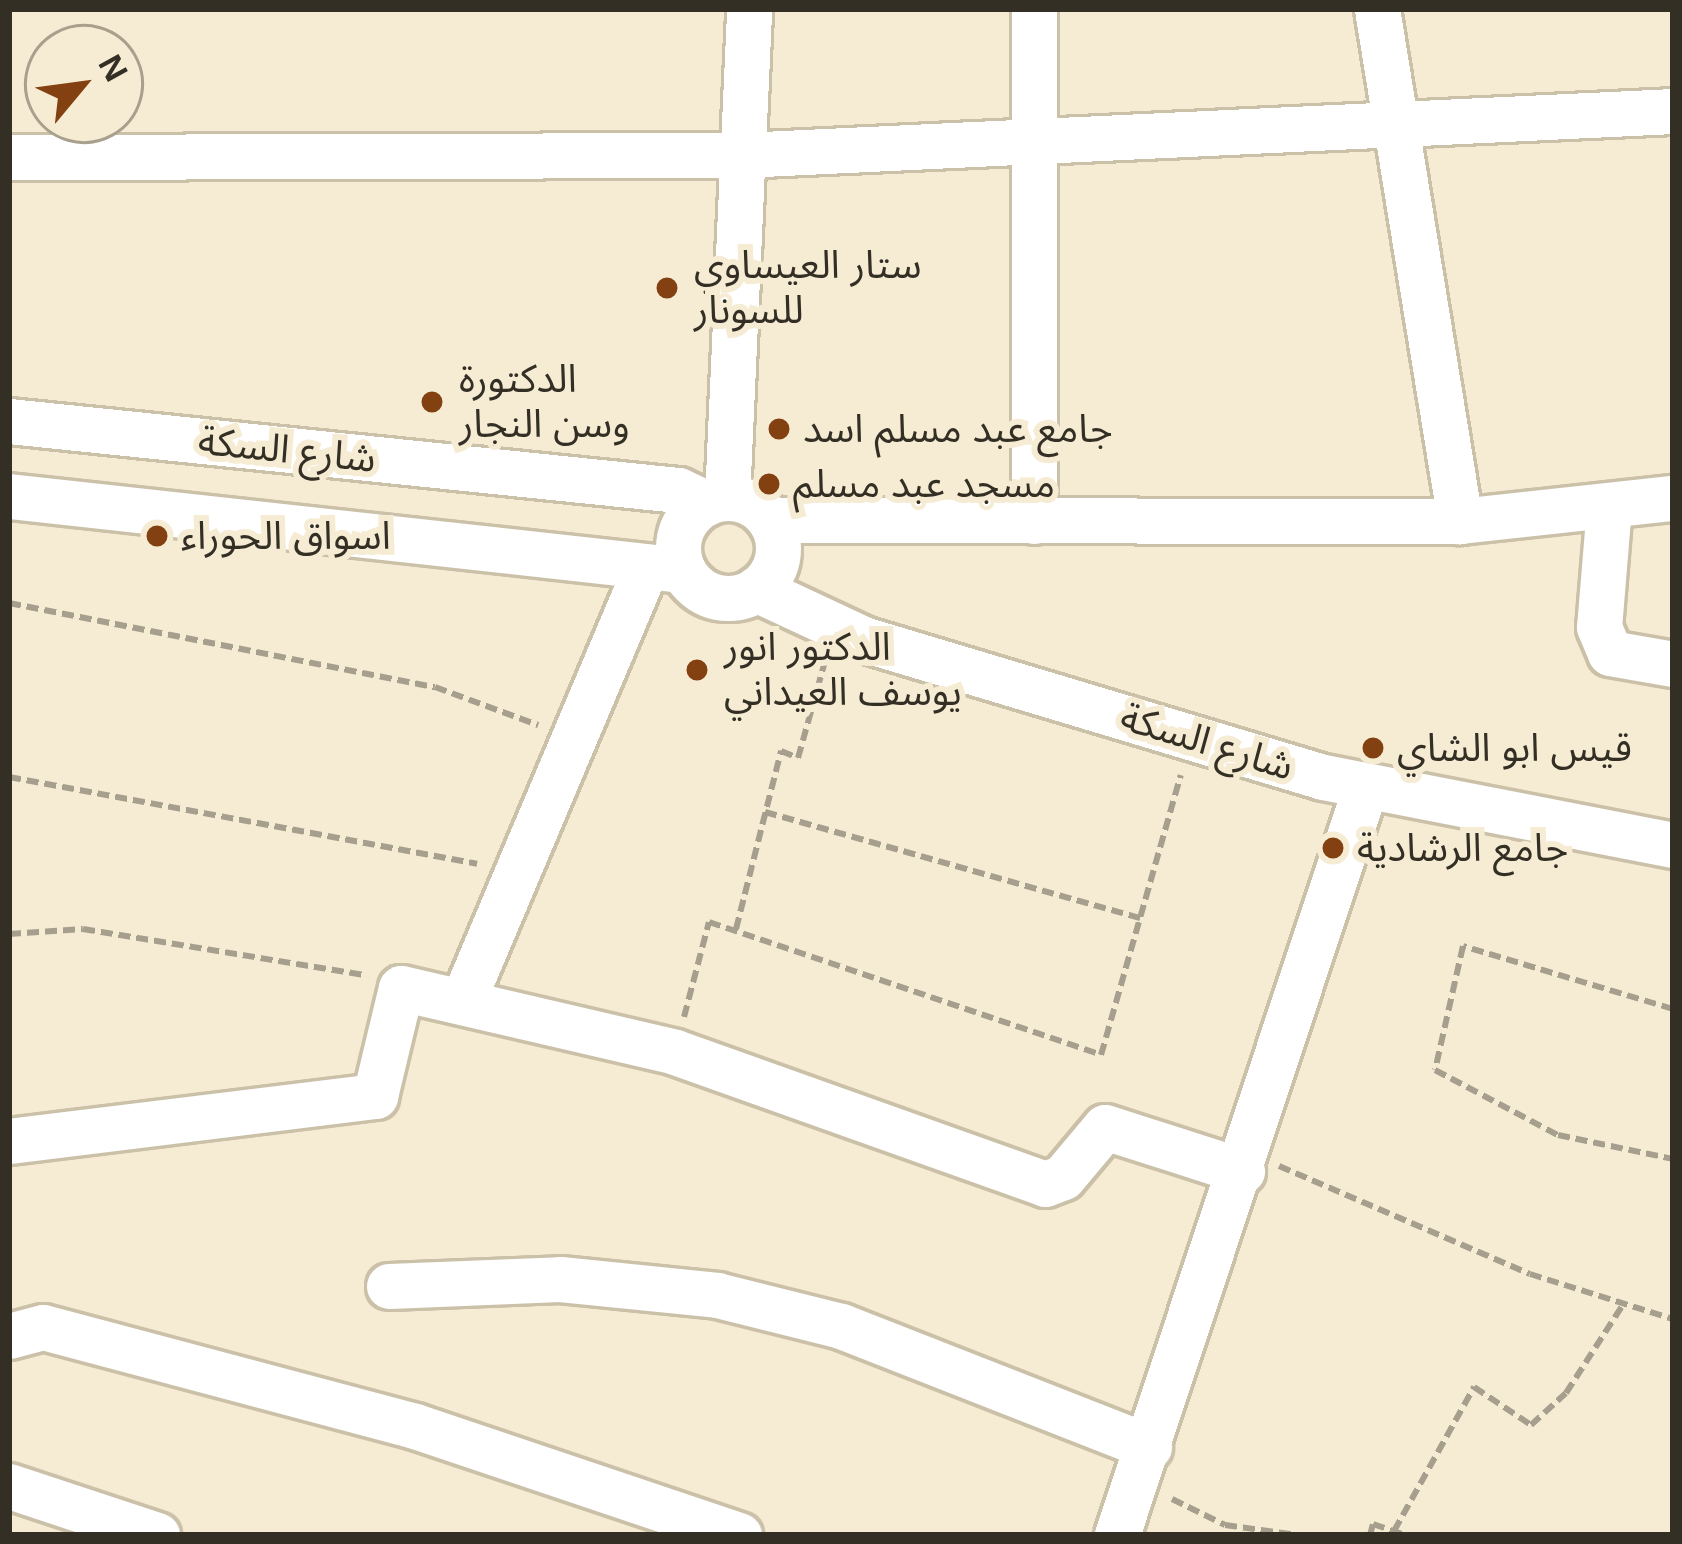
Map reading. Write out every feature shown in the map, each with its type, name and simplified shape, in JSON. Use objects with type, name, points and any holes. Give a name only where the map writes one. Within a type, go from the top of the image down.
[{"type":"street","points":[[464,998],[575,738],[679,539],[716,501],[748,9]]},
{"type":"street","points":[[1034,9],[1030,141],[1034,521]]},
{"type":"street","points":[[1377,9],[1460,521]]},
{"type":"street","points":[[9,157],[741,155],[1673,111]]},
{"type":"street","name":"شارع السكة","points":[[9,421],[678,490],[716,501]]},
{"type":"street","name":"شارع السكة","points":[[9,496],[664,568]]},
{"type":"street","points":[[716,501],[770,520],[1460,521],[1673,498]]},
{"type":"street","points":[[1609,506],[1599,627],[1610,653],[1673,664]]},
{"type":"street","points":[[664,568],[707,593],[756,589],[775,565],[770,520]]},
{"type":"street","name":"شارع السكة","points":[[756,589],[834,626],[1191,737],[1366,785],[1673,845]]},
{"type":"street","points":[[1118,1535],[1245,1163],[1366,785]]},
{"type":"street","points":[[9,1141],[375,1096],[401,988],[464,998],[675,1052],[1045,1184],[1063,1177],[1105,1127],[1245,1163]]},
{"type":"street","points":[[388,1286],[560,1279],[717,1295],[841,1326],[1142,1465]]},
{"type":"street","points":[[9,1336],[43,1328],[416,1426],[739,1535]]},
{"type":"street","points":[[9,1486],[157,1535]]},
{"type":"path","points":[[9,603],[435,687],[575,738]]},
{"type":"path","points":[[736,929],[781,752],[798,758],[834,626]]},
{"type":"path","points":[[675,1052],[709,922],[1101,1055],[1191,737]]},
{"type":"path","points":[[9,777],[520,872]]},
{"type":"path","points":[[765,812],[1140,918]]},
{"type":"path","points":[[9,934],[82,929],[357,973],[401,988]]},
{"type":"path","points":[[1673,1009],[1463,946],[1436,1070],[1558,1136],[1673,1159]]},
{"type":"path","points":[[1245,1163],[1530,1274],[1673,1318]]},
{"type":"path","points":[[1394,1531],[1474,1387],[1531,1425],[1566,1393],[1624,1303]]},
{"type":"path","points":[[1142,1465],[1226,1525],[1297,1535]]},
{"type":"path","points":[[1370,1535],[1373,1524],[1405,1535]]},
{"type":"place","name":"ستار العيساوي للسونار","points":[[667,288]]},
{"type":"place","name":"الدكتورة وسن النجار","points":[[432,402]]},
{"type":"place","name":"جامع عبد مسلم اسد","points":[[779,429]]},
{"type":"place","name":"مسجد عبد مسلم","points":[[769,484]]},
{"type":"place","name":"اسواق الحوراء","points":[[157,536]]},
{"type":"place","name":"الدكتور انور يوسف العيداني","points":[[697,670]]},
{"type":"place","name":"قيس ابو الشاي","points":[[1373,748]]},
{"type":"place","name":"جامع الرشادية","points":[[1333,848]]}]
